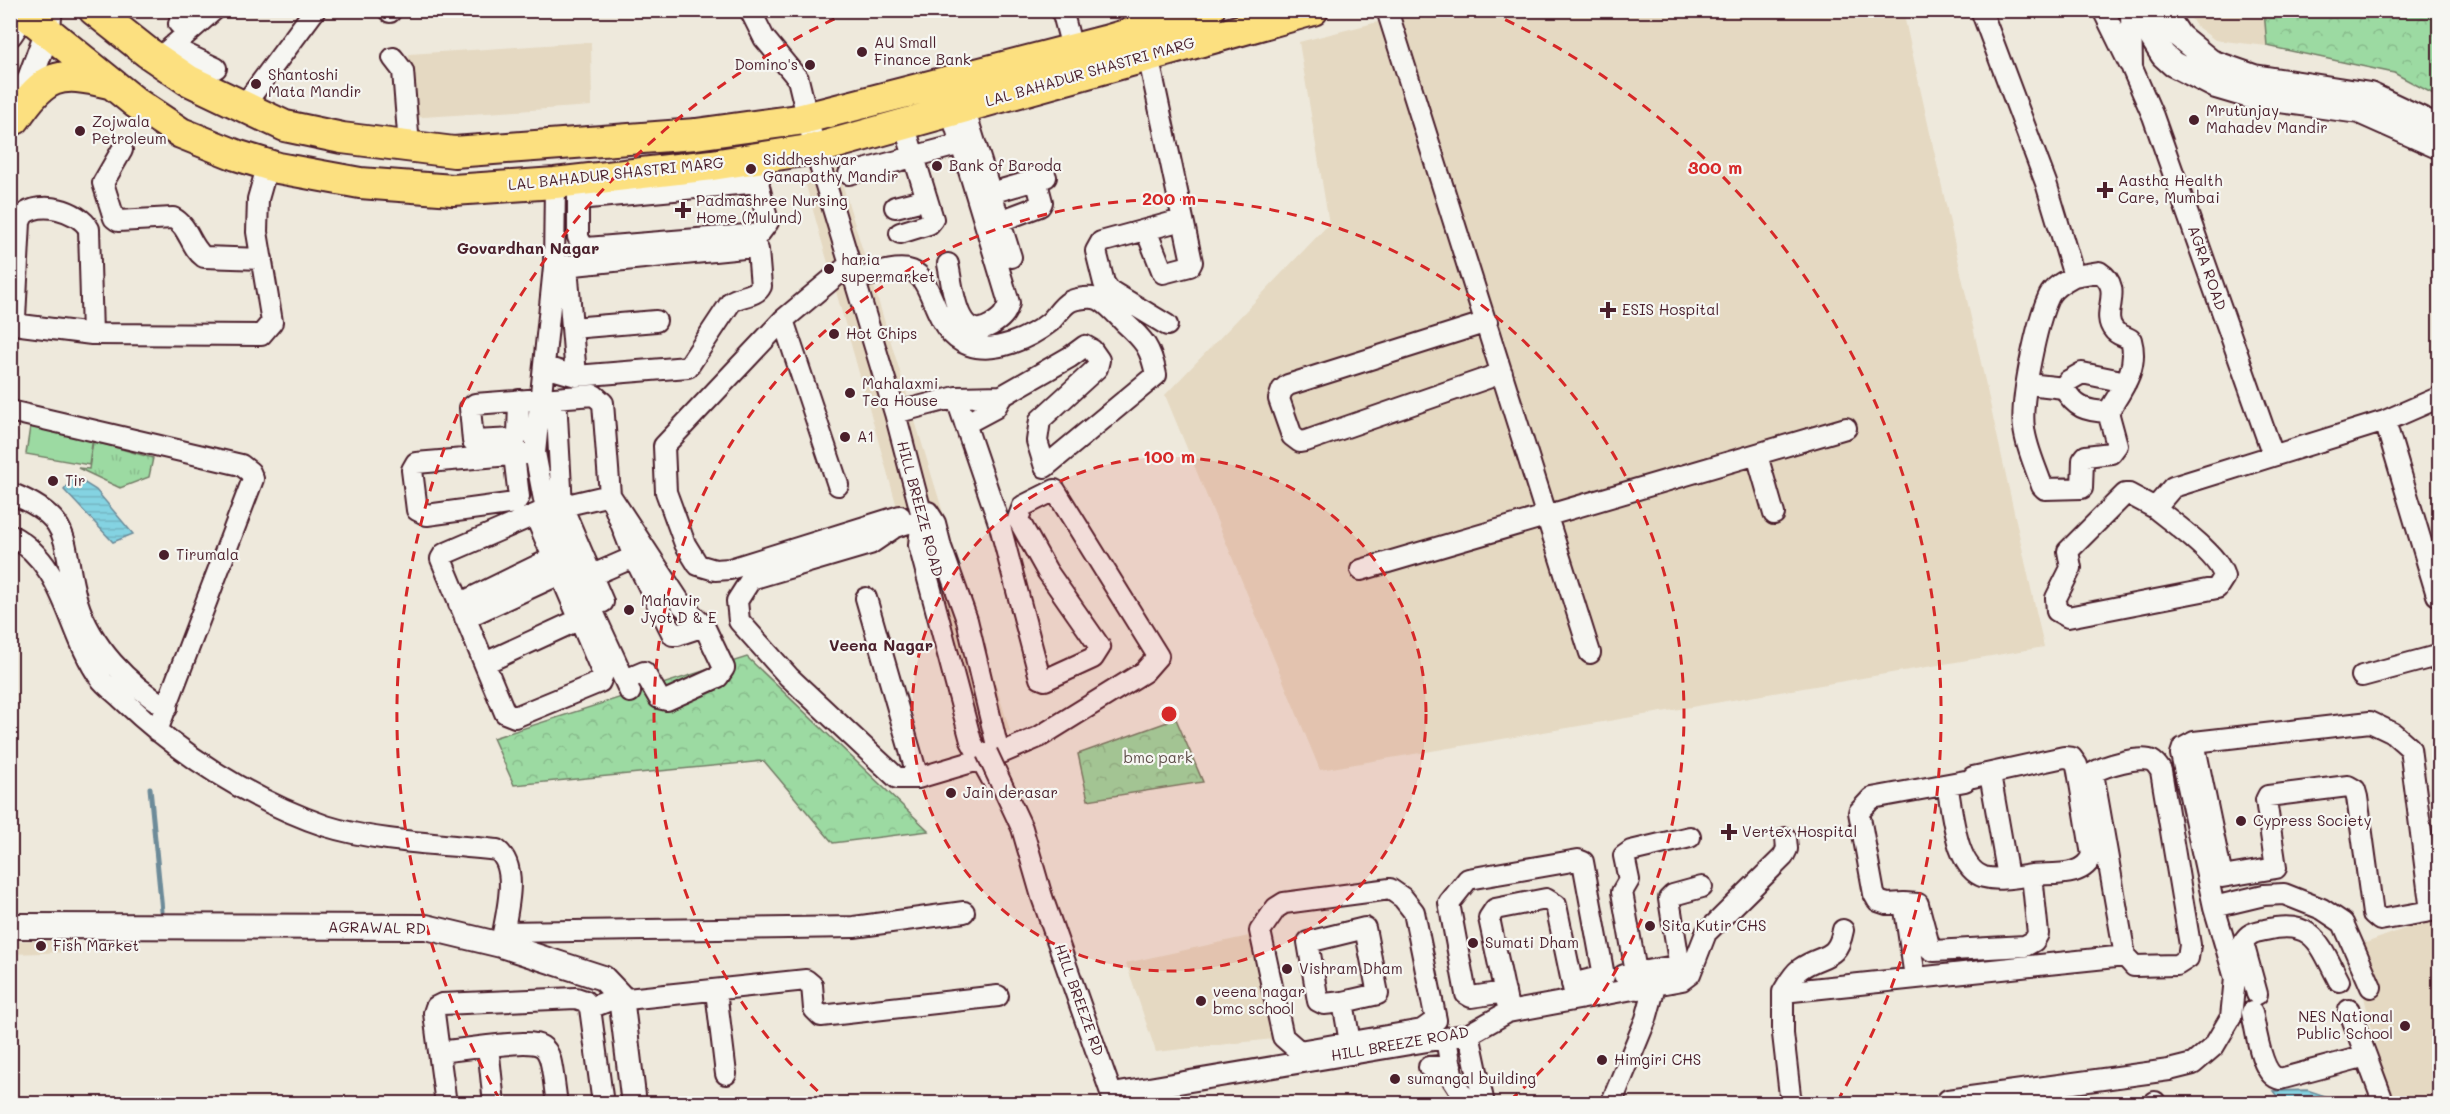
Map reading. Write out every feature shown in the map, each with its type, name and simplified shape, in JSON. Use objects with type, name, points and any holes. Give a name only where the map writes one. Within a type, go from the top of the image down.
[{"type":"main road","name":"LAL BAHADUR SHASTRI MARG","points":[[94,10],[160,52],[188,80],[242,108],[285,126],[342,138],[454,152],[696,134],[794,120],[1209,10]]},
{"type":"main road","name":"LAL BAHADUR SHASTRI MARG","points":[[30,19],[112,84],[181,133],[236,155],[268,164],[360,183],[453,190],[570,187],[756,170],[802,151],[958,110],[1313,10]]},
{"type":"main road","points":[[13,124],[34,91],[53,79],[80,75],[112,84]]},
{"type":"street","points":[[160,52],[180,17],[194,10]]},
{"type":"street","points":[[160,52],[214,10]]},
{"type":"street","points":[[242,108],[315,10]]},
{"type":"street","name":"HILL BREEZE ROAD","points":[[750,10],[764,38],[798,79],[794,120],[802,151],[851,272],[895,413],[988,756],[1022,828],[1042,897]]},
{"type":"street","points":[[1062,10],[1071,48]]},
{"type":"street","points":[[1387,10],[1590,653]]},
{"type":"street","points":[[1982,10],[2046,183],[2074,276]]},
{"type":"street","points":[[2103,10],[2132,68]]},
{"type":"street","name":"AGRA ROAD","points":[[2130,10],[2132,68],[2153,116],[2273,455]]},
{"type":"street","points":[[2135,10],[2163,55],[2173,64],[2216,86],[2250,96],[2370,95],[2439,128]]},
{"type":"street","points":[[2162,10],[2179,36],[2211,62],[2254,78],[2326,96],[2439,147]]},
{"type":"street","points":[[13,124],[30,19]]},
{"type":"street","points":[[160,52],[184,53],[216,68]]},
{"type":"street","points":[[1146,230],[1163,273],[1187,268],[1192,262],[1148,55]]},
{"type":"street","points":[[393,58],[403,71],[409,146]]},
{"type":"street","points":[[948,264],[958,313],[963,322],[972,329],[985,328],[999,320],[1006,312],[1008,303],[961,144],[958,110]]},
{"type":"street","points":[[958,110],[991,193],[1011,257]]},
{"type":"street","points":[[900,233],[932,222],[904,124]]},
{"type":"street","points":[[849,174],[961,144]]},
{"type":"street","points":[[122,150],[103,183],[114,218],[118,221],[173,218],[179,221],[197,252],[204,257],[262,259]]},
{"type":"street","points":[[92,334],[89,229],[74,213],[64,210],[27,212],[20,222],[15,318],[21,325],[92,334],[261,334],[272,322],[257,232],[258,199],[268,164]]},
{"type":"street","points":[[570,187],[578,237],[582,246],[587,248],[759,234],[768,222],[756,170]]},
{"type":"street","points":[[991,193],[1042,178],[1040,206],[1000,221]]},
{"type":"street","points":[[570,187],[545,367],[548,399],[548,511],[585,578],[630,683]]},
{"type":"street","points":[[895,207],[927,200]]},
{"type":"street","points":[[1167,325],[1109,290],[1104,283],[1096,251],[1101,242],[1182,219]]},
{"type":"street","points":[[545,367],[576,376],[688,367],[731,302],[738,296],[755,293],[761,286],[758,250],[754,247],[560,267]]},
{"type":"street","points":[[560,267],[572,328],[576,376]]},
{"type":"street","points":[[920,509],[730,569],[715,570],[698,565],[685,544],[666,492],[664,446],[783,320],[851,272],[899,270],[912,271],[922,278],[947,331],[968,345],[985,347],[1018,341],[1050,321],[1068,302],[1088,298],[1099,299],[1142,338],[1152,353],[1156,375],[1045,467]]},
{"type":"street","points":[[2099,272],[2108,278],[2112,286],[2112,327],[2116,333],[2131,340],[2132,344],[2133,368],[2126,382],[2108,412],[2117,445],[2115,450],[2086,456],[2083,460],[2082,488],[2045,489],[2024,431],[2032,354],[2050,294],[2057,286],[2074,276],[2099,272]]},
{"type":"street","points":[[783,320],[838,485]]},
{"type":"street","points":[[572,328],[656,321]]},
{"type":"street","points":[[1487,322],[1288,385],[1282,390],[1279,399],[1292,436],[1300,442],[1502,373]]},
{"type":"street","points":[[895,413],[956,397],[1002,396],[1085,346],[1092,350],[1099,360],[1096,368],[1040,420],[1037,441],[1055,490],[1158,656],[1154,663],[1135,678],[1039,737],[918,778],[897,778],[777,665],[739,621],[736,610],[743,589],[752,579],[870,544],[920,509]]},
{"type":"street","points":[[2064,388],[2068,381],[2082,373],[2126,382]]},
{"type":"street","points":[[1042,374],[1060,402]]},
{"type":"street","points":[[2028,384],[2064,388],[2077,406],[2086,411],[2108,412]]},
{"type":"street","points":[[548,399],[527,421],[516,439],[476,442],[472,440],[472,405],[594,395],[603,403],[610,495],[634,557],[673,635],[704,626]]},
{"type":"street","points":[[965,424],[995,408],[1002,396]]},
{"type":"street","points":[[956,397],[965,424],[1009,522],[1100,647],[1093,658],[1046,680],[1040,678],[1036,669],[1009,522]]},
{"type":"street","points":[[2155,508],[2173,487],[2385,421],[2439,397]]},
{"type":"street","points":[[519,400],[535,453],[548,511],[560,565],[586,622],[603,674],[600,682],[515,717],[506,712],[441,562],[442,556],[548,511],[610,495]]},
{"type":"street","points":[[10,411],[241,465],[250,472],[253,479],[152,726]]},
{"type":"street","points":[[2385,421],[2437,595]]},
{"type":"street","points":[[1361,570],[1548,518],[1846,428]]},
{"type":"street","points":[[514,455],[519,497],[515,503],[427,515],[417,510],[412,470],[416,463],[535,453]]},
{"type":"street","points":[[1757,455],[1774,514]]},
{"type":"street","points":[[1009,522],[1023,506],[1055,490]]},
{"type":"street","points":[[10,493],[38,504],[62,531],[78,603],[96,638],[137,690],[161,705]]},
{"type":"street","points":[[2125,494],[2155,508],[2192,538],[2223,569],[2224,577],[2221,584],[2209,591],[2068,617],[2057,611],[2056,598],[2071,568],[2068,551],[2125,494]]},
{"type":"street","points":[[610,495],[682,604],[704,626],[724,668],[722,675],[662,700],[648,674],[644,672],[630,683]]},
{"type":"street","points":[[10,535],[41,559],[57,584],[84,648],[101,679],[152,726],[214,771],[267,801],[327,826],[391,838],[497,850],[506,856],[511,873],[502,938],[854,927],[964,912]]},
{"type":"street","points":[[585,578],[634,557]]},
{"type":"street","points":[[560,565],[585,578]]},
{"type":"street","points":[[462,611],[560,565]]},
{"type":"street","points":[[585,578],[586,622],[630,683]]},
{"type":"street","points":[[866,598],[918,778]]},
{"type":"street","points":[[487,669],[586,622]]},
{"type":"street","points":[[2362,676],[2439,655]]},
{"type":"street","points":[[1949,1104],[1948,1100],[2014,1097],[2169,1070],[2210,1058],[2214,1046],[2231,1017],[2235,978],[2214,907],[2181,754],[2188,744],[2194,742],[2370,722],[2393,733],[2410,748],[2431,911],[2379,920],[2373,914],[2358,796],[2355,790],[2348,786],[2268,796],[2266,800],[2276,868],[2222,877],[2194,742]]},
{"type":"street","points":[[988,756],[994,783],[1012,822],[1017,841]]},
{"type":"street","points":[[1969,779],[1962,859],[1972,871],[1986,877],[2008,878],[2032,875],[2081,871],[2089,863],[2092,855],[2077,765],[2072,758],[2064,757],[1872,798],[1859,812],[1874,894],[1878,901],[1887,904],[1918,904],[1930,949],[1934,951],[2025,946],[2034,941],[2038,934],[2032,875]]},
{"type":"street","points":[[2144,758],[2154,762],[2162,771],[2190,945],[2188,958],[2177,965],[2134,966],[2125,956],[2093,773],[2100,768],[2144,758]]},
{"type":"street","points":[[1969,779],[2008,878]]},
{"type":"street","points":[[1611,1104],[1646,1019],[1622,892],[1629,880],[1624,856],[1631,851],[1690,837]]},
{"type":"street","points":[[1702,887],[1673,895],[1669,899],[1681,973],[1690,974],[1706,933],[1784,857],[1787,849],[1786,838]]},
{"type":"street","points":[[1505,992],[1471,998],[1466,994],[1449,903],[1468,879],[1578,860],[1583,862],[1604,976],[1574,992],[1556,905],[1546,899],[1496,909],[1491,912],[1489,918],[1505,992],[1508,1012]]},
{"type":"street","points":[[1390,889],[1403,898],[1414,912],[1436,1020],[1422,1030],[1351,1048],[1299,1051],[1282,1037],[1260,931],[1276,908],[1284,903],[1390,889]]},
{"type":"street","points":[[2214,907],[2264,895],[2284,894],[2322,909],[2343,923],[2371,987]]},
{"type":"street","points":[[2284,894],[2286,927]]},
{"type":"street","name":"HILL BREEZE RD","points":[[1042,897],[1114,1099]]},
{"type":"street","points":[[1904,903],[1916,977]]},
{"type":"street","name":"AGRAWAL RD","points":[[10,926],[426,927],[502,938],[603,978],[621,997]]},
{"type":"street","points":[[2339,981],[2315,937],[2305,930],[2286,927],[2251,933],[2243,943],[2266,1069],[2273,1078],[2280,1079],[2366,1056]]},
{"type":"street","points":[[1365,928],[1378,994],[1343,1002],[1324,1005],[1318,1001],[1308,942],[1365,928]]},
{"type":"street","points":[[1791,1104],[1783,1034],[1783,992],[1793,975],[1801,968],[1834,953],[1840,947],[1843,930]]},
{"type":"street","points":[[1783,992],[2125,956]]},
{"type":"street","name":"HILL BREEZE ROAD","points":[[1114,1099],[1351,1048],[1469,1034],[1508,1012],[1574,992],[1681,973]]},
{"type":"street","points":[[590,1008],[621,997],[716,991],[806,980],[812,985],[814,1009],[821,1016],[998,996]]},
{"type":"street","points":[[716,991],[726,1074]]},
{"type":"street","points":[[621,997],[634,1104]]},
{"type":"street","points":[[446,1104],[434,1013],[436,1007],[442,1004],[576,999],[585,1000],[590,1008],[603,1104]]},
{"type":"street","points":[[1343,1002],[1351,1048]]},
{"type":"street","points":[[2349,1010],[2384,1104]]},
{"type":"street","points":[[1469,1034],[1484,1104]]},
{"type":"street","points":[[1446,1038],[1454,1080],[1462,1094],[1464,1104]]},
{"type":"street","points":[[439,1052],[528,1042],[537,1043],[545,1048],[550,1056],[557,1104]]},
{"type":"street","points":[[488,1046],[494,1104]]},
{"type":"street","points":[[1429,1068],[1451,1065]]},
{"type":"shaded area","name":"ESIS Hospital","points":[[1421,11],[1903,11],[2044,647],[1320,770],[1165,395],[1329,224],[1299,42]]},
{"type":"shaded area","points":[[2186,11],[2264,11],[2267,46],[2215,40],[2196,26]]},
{"type":"shaded area","points":[[591,42],[592,106],[408,118],[409,54]]},
{"type":"shaded area","points":[[836,163],[1010,731],[963,740],[803,175]]},
{"type":"shaded area","name":"NES National Public School","points":[[2439,916],[2439,1103],[2390,1103],[2352,948]]},
{"type":"shaded area","name":"veena nagar bmc school","points":[[1249,936],[1273,1039],[1156,1052],[1126,963]]},
{"type":"shaded area","name":"Fish Market","points":[[71,940],[73,952],[11,954],[11,941]]},
{"type":"green space","points":[[2264,11],[2439,11],[2439,97],[2394,73],[2267,46]]},
{"type":"green space","points":[[30,427],[93,437],[89,465],[26,454]]},
{"type":"green space","points":[[93,441],[153,458],[149,477],[120,488],[78,468],[89,469]]},
{"type":"green space","points":[[747,657],[929,831],[833,843],[764,761],[514,785],[493,738]]},
{"type":"green space","name":"bmc park","points":[[1176,719],[1203,782],[1088,800],[1078,754]]},
{"type":"green space","points":[[1918,1100],[1918,1103],[1834,1103]]},
{"type":"water","points":[[75,477],[96,490],[133,534],[113,542],[64,490]]},
{"type":"water","points":[[2307,1090],[2346,1103],[2283,1103],[2274,1091]]},
{"type":"waterway","points":[[150,788],[162,911]]},
{"type":"place","name":"AU Small Finance Bank","points":[[862,52]]},
{"type":"place","name":"Domino's","points":[[810,65]]},
{"type":"place","name":"Shantoshi Mata Mandir","points":[[256,84]]},
{"type":"place","name":"Mrutunjay Mahadev Mandir","points":[[2194,120]]},
{"type":"place","name":"Zojwala Petroleum","points":[[80,131]]},
{"type":"place","name":"Bank of Baroda","points":[[937,166]]},
{"type":"place","name":"Siddheshwar Ganapathy Mandir","points":[[751,169]]},
{"type":"place","name":"Aastha Health Care, Mumbai","points":[[2105,190]]},
{"type":"place","name":"Padmashree Nursing Home (Mulund)","points":[[683,210]]},
{"type":"place","name":"haria supermarket","points":[[829,269]]},
{"type":"place","name":"ESIS Hospital","points":[[1608,310]]},
{"type":"place","name":"Hot Chips","points":[[834,334]]},
{"type":"place","name":"Mahalaxmi Tea House","points":[[850,393]]},
{"type":"place","name":"A1","points":[[845,437]]},
{"type":"place","name":"Tir","points":[[53,481]]},
{"type":"place","name":"Tirumala","points":[[164,555]]},
{"type":"place","name":"Mahavir Jyot D & E","points":[[629,610]]},
{"type":"place","name":"Jain derasar","points":[[951,793]]},
{"type":"place","name":"Cypress Society","points":[[2241,821]]},
{"type":"place","name":"Vertex Hospital","points":[[1729,832]]},
{"type":"place","name":"Sita Kutir CHS","points":[[1650,926]]},
{"type":"place","name":"Sumati Dham","points":[[1473,943]]},
{"type":"place","name":"Fish Market","points":[[41,946]]},
{"type":"place","name":"Vishram Dham","points":[[1287,969]]},
{"type":"place","name":"veena nagar bmc school","points":[[1201,1001]]},
{"type":"place","name":"NES National Public School","points":[[2405,1026]]},
{"type":"place","name":"Himgiri CHS","points":[[1602,1060]]},
{"type":"place","name":"sumangal building","points":[[1395,1079]]},
{"type":"district","name":"Govardhan Nagar","points":[[528,248]]},
{"type":"district","name":"Veena Nagar","points":[[881,645]]}]
